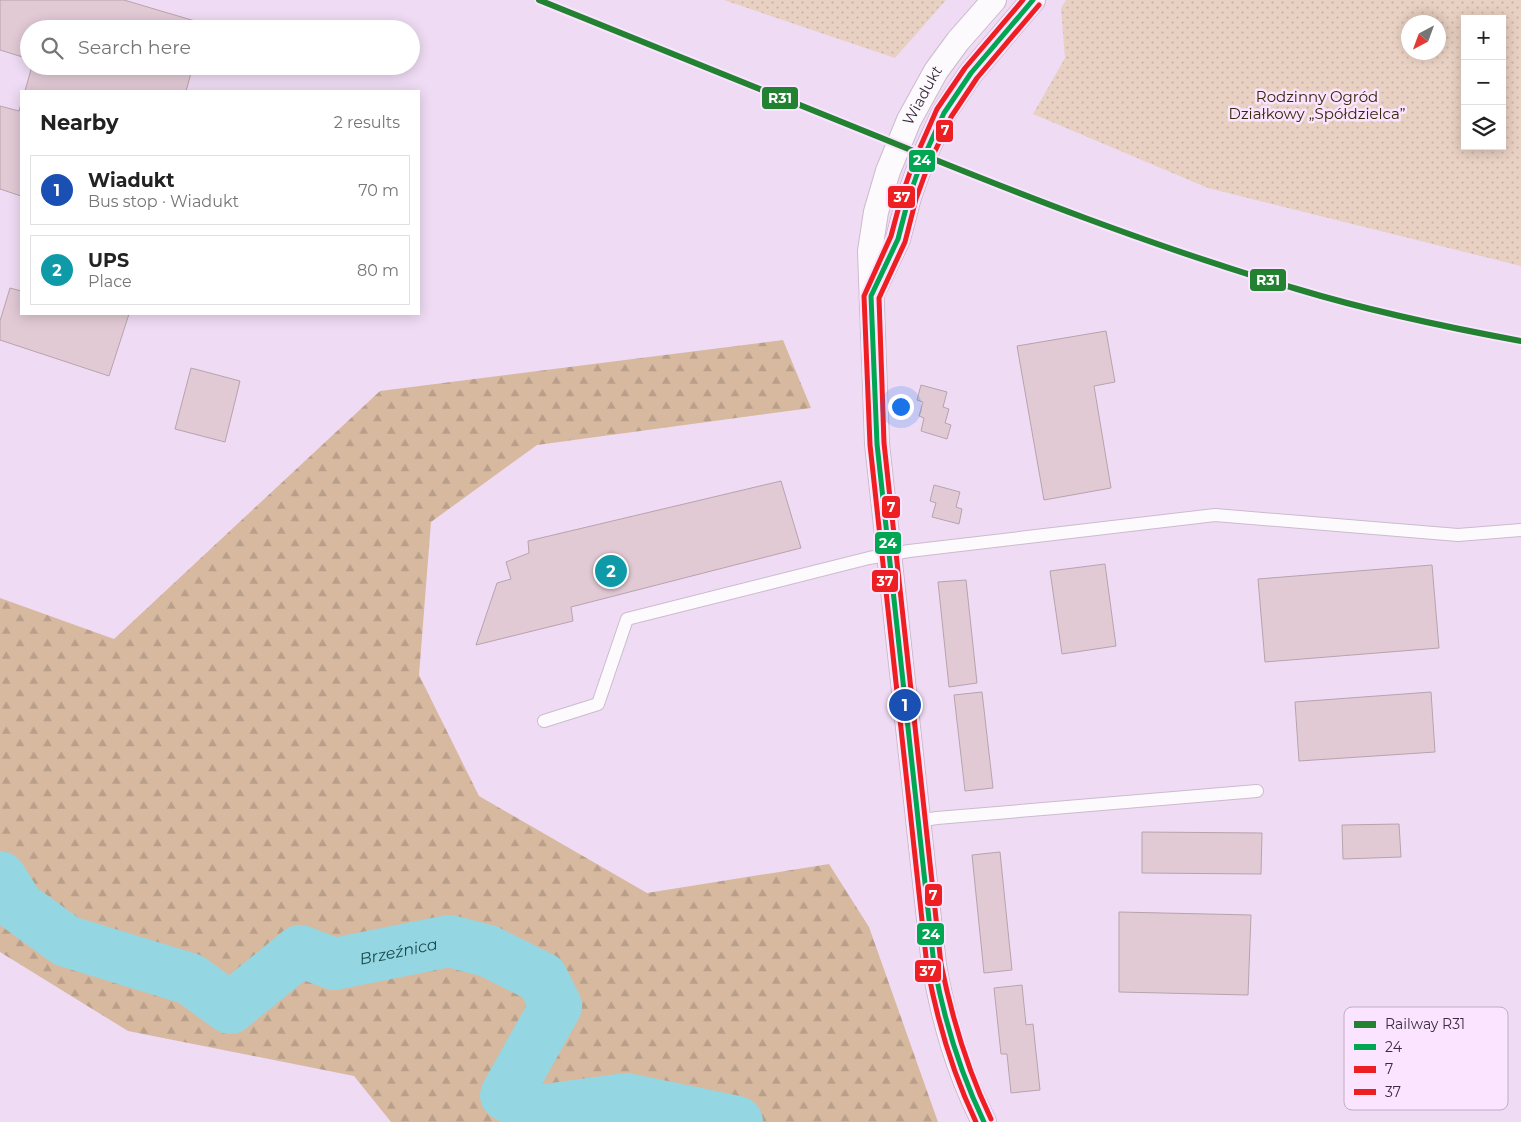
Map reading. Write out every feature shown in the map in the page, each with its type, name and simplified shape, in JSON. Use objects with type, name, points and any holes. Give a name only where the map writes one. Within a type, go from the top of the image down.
[{"type":"street","name":"Wiadukt","points":[[984,1122],[955,1054],[946,1025],[934,966],[877,444],[870,250],[876,212],[888,171],[909,120],[936,71],[958,41],[994,0]]},
{"type":"street","name":"Wiadukt","points":[[871,296],[898,239],[909,196],[921,163],[944,113],[971,73],[1033,0]]},
{"type":"lane","points":[[544,721],[598,704],[627,619],[869,558],[909,551],[1215,515],[1458,535],[1521,530]]},
{"type":"lane","points":[[917,821],[1257,791]]},
{"type":"green space","points":[[724,0],[946,0],[895,58]]},
{"type":"green space","name":"Rodzinny Ogród Działkowy „Spółdzielca”","points":[[1066,0],[1521,0],[1521,266],[1208,188],[1033,114],[1065,58],[1061,8]]},
{"type":"green space","points":[[783,340],[811,408],[537,445],[431,522],[419,675],[479,796],[647,893],[829,864],[869,927],[938,1122],[391,1122],[354,1076],[128,1031],[0,952],[0,598],[114,639],[380,391]]},
{"type":"building","points":[[0,0],[124,0],[192,20],[20,20],[20,56],[0,50]]},
{"type":"building","points":[[29,75],[190,75],[186,90],[25,90]]},
{"type":"building","points":[[0,106],[19,111],[20,108],[20,196],[0,189]]},
{"type":"building","points":[[10,288],[20,291],[20,315],[129,315],[109,376],[0,340],[0,321]]},
{"type":"building","points":[[1106,331],[1115,382],[1094,386],[1111,488],[1044,500],[1017,346]]},
{"type":"building","points":[[191,368],[240,381],[225,442],[175,429]]},
{"type":"building","points":[[921,385],[947,392],[943,407],[949,409],[945,423],[951,425],[947,439],[921,431],[924,418],[919,416],[923,402],[917,400]]},
{"type":"building","points":[[781,481],[801,548],[571,607],[573,621],[476,645],[497,583],[511,579],[506,562],[529,553],[528,541]]},
{"type":"building","points":[[934,485],[960,492],[956,507],[962,509],[959,524],[932,517],[936,503],[930,501]]},
{"type":"building","points":[[1105,564],[1116,646],[1062,654],[1050,571]]},
{"type":"building","points":[[1432,565],[1439,648],[1265,662],[1258,579]]},
{"type":"building","points":[[966,580],[977,683],[949,687],[938,582]]},
{"type":"building","points":[[982,692],[993,788],[965,791],[954,695]]},
{"type":"building","points":[[1431,692],[1435,752],[1299,761],[1295,702]]},
{"type":"building","points":[[1399,824],[1401,857],[1343,859],[1342,825]]},
{"type":"building","points":[[1142,832],[1262,833],[1261,874],[1142,873]]},
{"type":"building","points":[[1000,852],[1012,970],[984,973],[972,855]]},
{"type":"building","points":[[1119,912],[1251,915],[1248,995],[1119,992]]},
{"type":"building","points":[[1022,985],[1026,1025],[1033,1024],[1040,1090],[1011,1093],[1007,1054],[1001,1054],[994,988]]},
{"type":"waterway","name":"Brzeźnica","points":[[0,877],[18,906],[66,941],[190,979],[230,1008],[300,951],[334,964],[449,941],[488,951],[542,978],[556,1006],[506,1095],[538,1111],[626,1099],[737,1122]]},
{"type":"rail line","name":"R31","points":[[539,0],[982,178],[1138,237],[1244,273],[1324,297],[1408,318],[1521,341]]},
{"type":"transit line","name":"37","points":[[976,1122],[946,1046],[927,966],[870,445],[864,296],[891,236],[902,195],[914,161],[937,109],[965,68],[1023,0]]},
{"type":"transit line","name":"24","points":[[984,1122],[967,1084],[954,1045],[934,965],[877,444],[871,296],[898,239],[909,197],[921,163],[944,113],[971,73],[1033,0]]},
{"type":"transit line","name":"7","points":[[991,1119],[961,1043],[941,964],[884,443],[879,298],[905,242],[916,199],[928,166],[951,117],[977,78],[1039,5]]},
{"type":"place","name":"UPS","points":[[611,571]]},
{"type":"place","name":"Wiadukt","points":[[905,705]]}]
